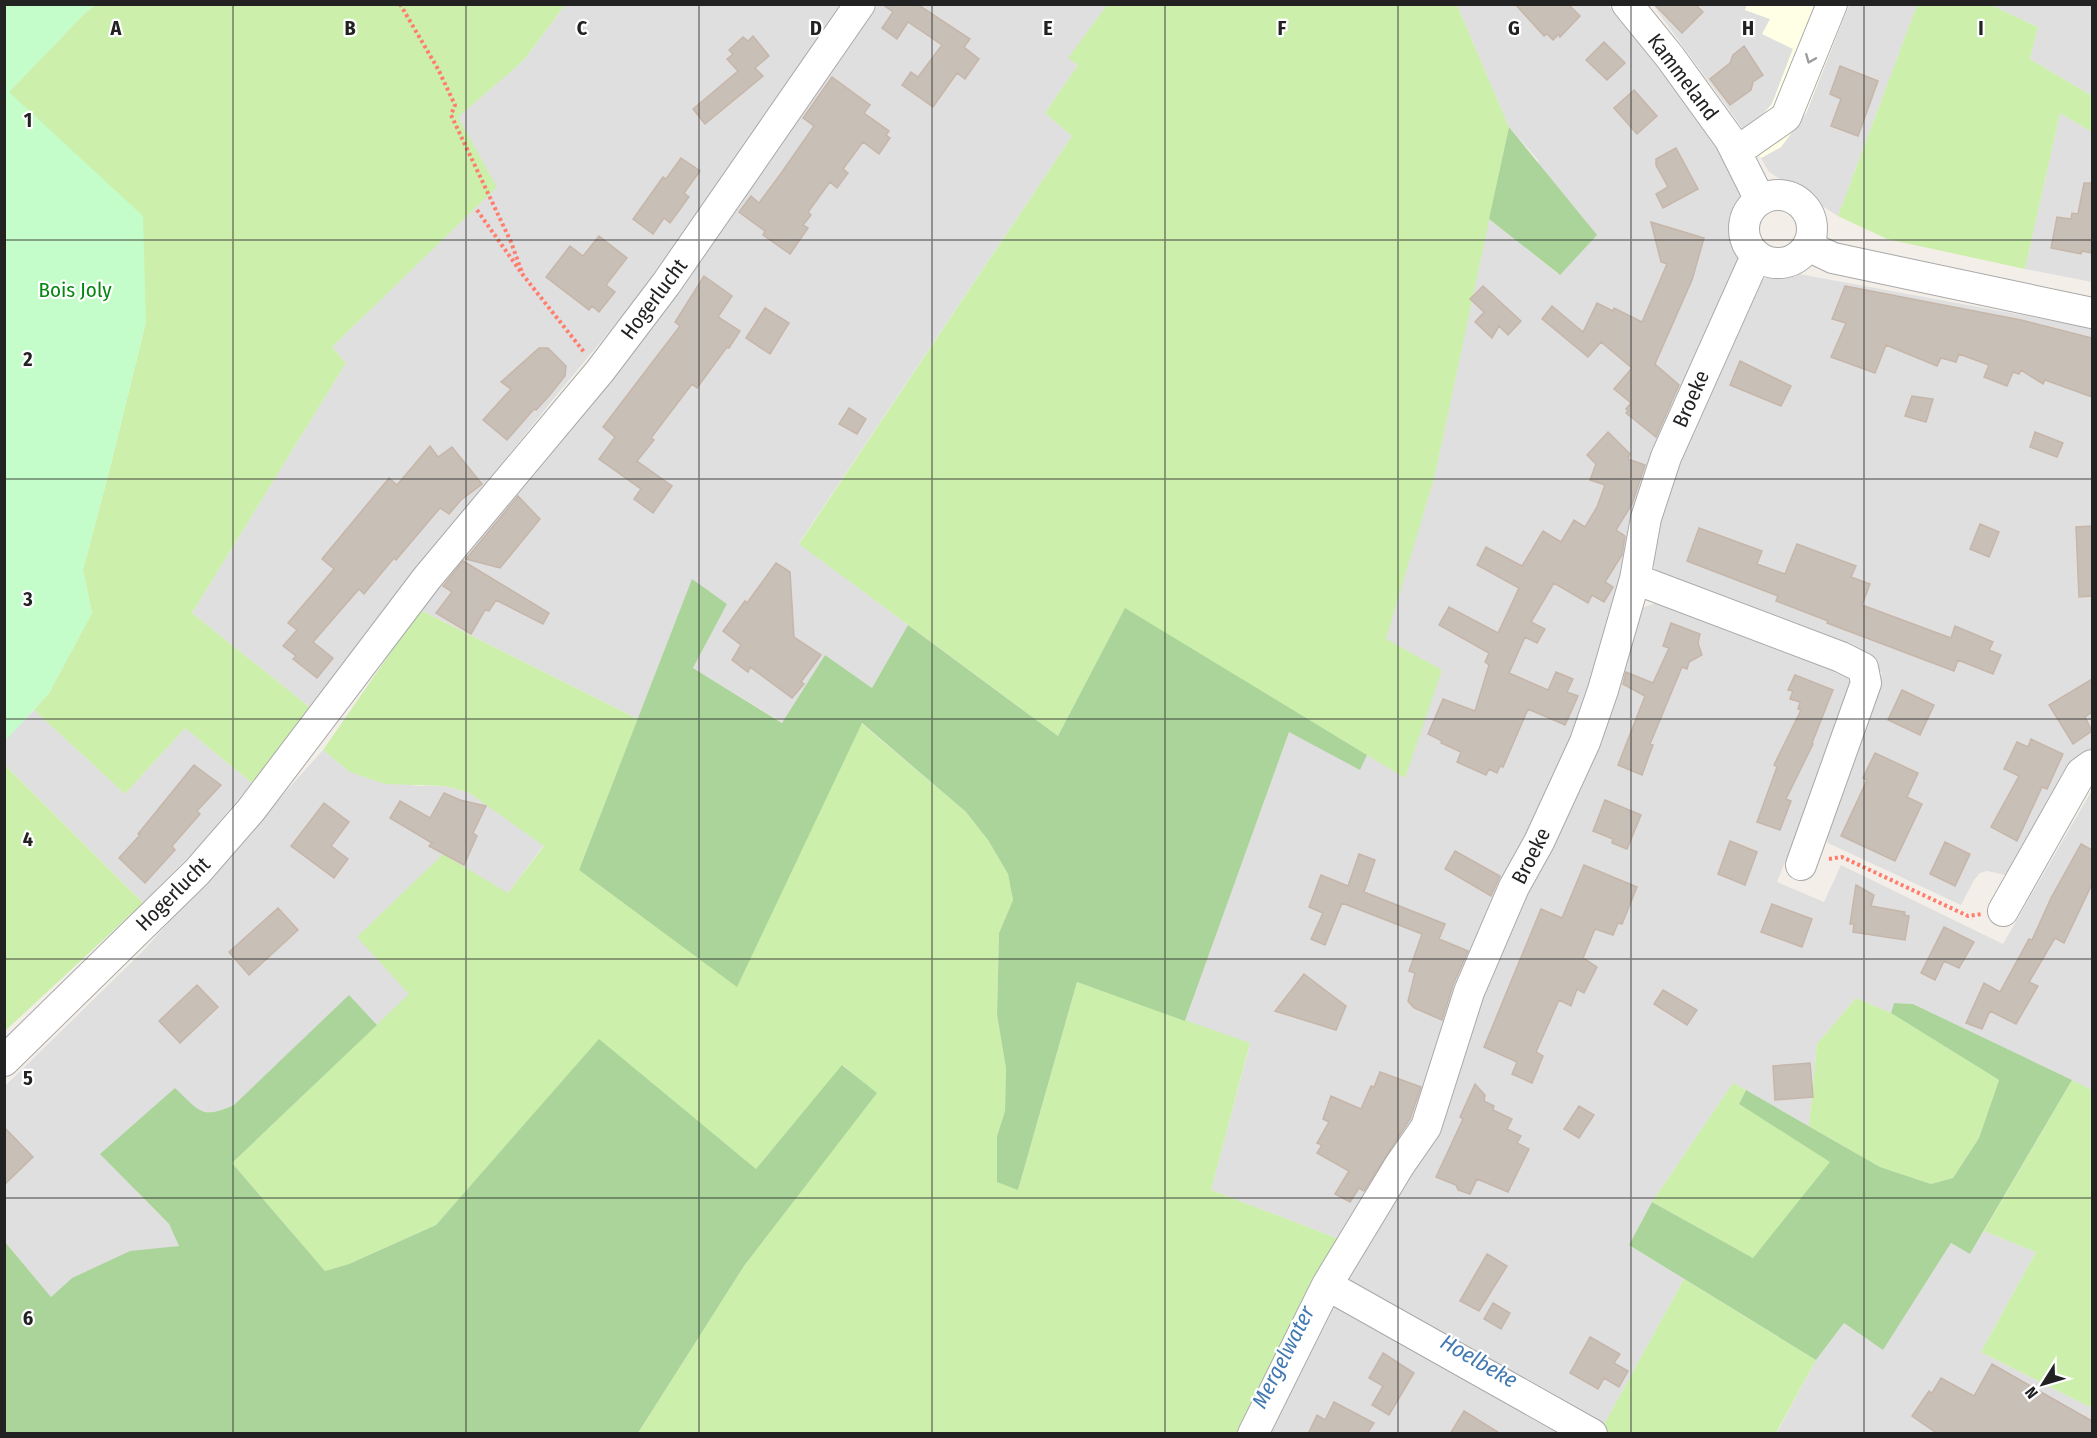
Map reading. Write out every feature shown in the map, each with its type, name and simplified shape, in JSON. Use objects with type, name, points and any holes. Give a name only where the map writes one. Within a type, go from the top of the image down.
[{"type":"street","name":"Hogerlucht","points":[[4,1061],[197,872],[251,810],[327,714],[368,655],[428,578],[600,371],[706,228],[860,4]]},
{"type":"street","name":"Kammeland","points":[[1627,4],[1670,57],[1730,140],[1760,200]]},
{"type":"street","points":[[1736,152],[1786,117],[1832,4]]},
{"type":"street","points":[[1774,195],[1790,197],[1808,212],[1812,234],[1808,246],[1797,258],[1786,263],[1773,263],[1756,256],[1748,247],[1744,230],[1748,213],[1760,200],[1774,195]]},
{"type":"street","points":[[1808,246],[1833,258],[2092,312]]},
{"type":"street","name":"Broeke","points":[[1253,1434],[1327,1285],[1399,1166],[1426,1127],[1469,992],[1514,887],[1539,842],[1585,742],[1603,690],[1635,579],[1646,518],[1666,457],[1756,256]]},
{"type":"street","points":[[1635,579],[1841,657],[1863,668],[1866,683],[1801,865]]},
{"type":"street","points":[[2003,911],[2081,773],[2092,765]]},
{"type":"street","points":[[1327,1285],[1592,1434]]},
{"type":"path","points":[[400,4],[438,69],[455,105],[451,115],[511,242],[523,275]]},
{"type":"path","points":[[477,210],[523,275],[600,371]]},
{"type":"path","points":[[1842,857],[1968,916]]},
{"type":"shaded area","points":[[565,5],[844,5],[660,270],[421,565],[312,709],[192,613],[346,363],[332,347],[496,187],[457,117],[523,61]]},
{"type":"shaded area","points":[[878,5],[1107,5],[1069,58],[1078,65],[1045,113],[1072,136],[799,543],[908,625],[872,688],[825,655],[783,723],[693,668],[727,604],[692,580],[638,719],[420,610],[754,180]]},
{"type":"shaded area","points":[[1457,5],[1608,5],[1646,50],[1724,158],[1742,201],[1734,223],[1734,238],[1741,262],[1610,641],[1430,1096],[1344,1241],[1211,1190],[1250,1044],[1185,1021],[1289,731],[1359,769],[1367,755],[1405,777],[1441,670],[1385,639],[1435,475],[1489,219],[1559,275],[1538,160],[1509,127]]},
{"type":"shaded area","points":[[1653,5],[1747,5],[1745,10],[1771,19],[1793,48],[1772,104],[1754,124],[1743,129]]},
{"type":"shaded area","points":[[1747,5],[1849,5],[1806,113],[1781,147],[1761,158],[1743,129],[1754,124],[1772,104],[1793,49],[1762,34],[1770,19],[1745,10]]},
{"type":"shaded area","points":[[1849,5],[1917,5],[1838,216],[1769,172],[1761,158],[1781,147],[1806,113]]},
{"type":"shaded area","points":[[1991,5],[2092,5],[2092,96],[2030,59],[2038,27]]},
{"type":"shaded area","points":[[2060,113],[2092,132],[2092,282],[2025,269]]},
{"type":"shaded area","points":[[1799,274],[2092,328],[2092,750],[2079,758],[2009,876],[1987,871],[1980,873],[1961,905],[1828,843],[1825,831],[1875,702],[1882,673],[1866,656],[1668,580],[1655,569],[1649,554],[1652,524],[1758,282],[1766,278]]},
{"type":"shaded area","points":[[1660,602],[1839,671],[1852,685],[1851,695],[1777,882],[1824,902],[1841,865],[2003,944],[2092,790],[2092,1090],[1913,1004],[1894,1003],[1891,1013],[1856,998],[1817,1044],[1809,1126],[1733,1083],[1652,1202],[1629,1245],[1684,1279],[1602,1428],[1347,1283],[1399,1192],[1638,609]]},
{"type":"shaded area","points":[[34,710],[125,794],[185,728],[252,783],[197,848],[143,903],[5,765],[4,741]]},
{"type":"shaded area","points":[[323,750],[350,772],[417,786],[445,786],[468,792],[544,845],[508,893],[358,937],[410,994],[377,1025],[349,996],[234,1105],[216,1113],[199,1111],[137,1192],[169,1224],[179,1246],[129,1252],[72,1278],[51,1297],[5,1242],[4,1087],[142,952]]},
{"type":"shaded area","points":[[1984,1231],[2036,1252],[1981,1352],[2092,1408],[2092,1433],[1776,1434],[1816,1360],[1844,1323],[1883,1349],[1951,1243],[1970,1254]]},
{"type":"shaded area","points":[[1336,1303],[1566,1434],[1262,1434],[1326,1306]]},
{"type":"green space","name":"Bois Joly","points":[[5,4],[96,5],[86,12],[9,92],[143,216],[146,322],[83,570],[92,613],[49,693],[5,741]]},
{"type":"green space","points":[[96,5],[565,5],[523,61],[458,117],[497,187],[332,347],[346,363],[192,613],[312,709],[252,783],[185,728],[125,794],[34,710],[49,693],[92,613],[83,570],[146,322],[9,92],[86,12]]},
{"type":"green space","points":[[1107,5],[1457,5],[1509,127],[1435,475],[1386,639],[1442,670],[1405,778],[1125,609],[1058,736],[799,544],[1072,136],[1045,113],[1078,65],[1068,58]]},
{"type":"green space","points":[[1917,5],[1991,5],[2038,27],[2030,59],[2092,96],[2092,132],[2060,113],[2025,269],[1887,239],[1838,216]]},
{"type":"green space","points":[[1509,127],[1597,235],[1560,275],[1489,219]]},
{"type":"green space","points":[[692,579],[727,604],[693,668],[782,723],[825,655],[872,688],[908,625],[1058,736],[1125,608],[1367,755],[1360,770],[1289,732],[1185,1021],[1077,982],[1018,1190],[997,1182],[997,1136],[1005,1111],[1006,1068],[997,1015],[999,933],[1013,900],[1008,874],[988,840],[966,812],[862,723],[737,987],[579,870]]},
{"type":"green space","points":[[420,610],[638,719],[579,870],[737,986],[861,723],[966,812],[988,840],[1008,874],[1013,900],[999,933],[997,1015],[1006,1068],[1005,1111],[997,1136],[1018,1190],[1077,982],[1250,1043],[1211,1190],[1344,1241],[1241,1433],[638,1433],[744,1266],[876,1093],[843,1065],[756,1169],[599,1040],[436,1225],[349,1264],[325,1271],[232,1163],[409,994],[357,937],[443,854],[508,893],[544,846],[468,792],[445,786],[385,784],[350,772],[323,750]]},
{"type":"green space","points":[[5,765],[143,903],[5,1031]]},
{"type":"green space","points":[[349,995],[377,1025],[232,1163],[325,1271],[349,1264],[436,1225],[599,1039],[756,1169],[842,1065],[877,1093],[744,1266],[638,1433],[5,1433],[5,1242],[51,1297],[72,1278],[130,1251],[179,1246],[169,1224],[100,1154],[175,1088],[201,1111],[214,1112],[234,1105]]},
{"type":"green space","points":[[1856,998],[1891,1013],[1999,1080],[1979,1138],[1953,1178],[1931,1184],[1880,1167],[1809,1126],[1817,1044]]},
{"type":"green space","points":[[1894,1003],[1913,1004],[2072,1080],[1970,1254],[1951,1243],[1883,1350],[1844,1323],[1816,1360],[1629,1245],[1652,1202],[1753,1258],[1830,1162],[1739,1104],[1746,1090],[1880,1167],[1931,1184],[1953,1178],[1979,1138],[1999,1080],[1891,1013]]},
{"type":"green space","points":[[2072,1080],[2092,1090],[2092,1408],[1981,1352],[2036,1252],[1984,1231]]},
{"type":"green space","points":[[1733,1083],[1746,1090],[1739,1104],[1831,1162],[1753,1258],[1652,1202]]},
{"type":"green space","points":[[1684,1279],[1816,1360],[1776,1433],[1612,1434],[1602,1428]]},
{"type":"building","points":[[882,4],[921,4],[920,6],[970,39],[964,47],[979,59],[965,79],[957,73],[933,107],[902,85],[911,72],[918,77],[942,45],[908,22],[897,39],[882,28],[893,12]]},
{"type":"building","points":[[1515,4],[1568,4],[1580,16],[1560,37],[1559,34],[1553,40],[1547,34],[1544,36]]},
{"type":"building","points":[[1654,4],[1695,4],[1703,12],[1682,33]]},
{"type":"building","points":[[753,36],[769,56],[755,68],[763,76],[705,124],[693,109],[738,71],[727,59],[733,54],[729,50],[743,37],[748,41]]},
{"type":"building","points":[[1604,42],[1625,63],[1607,80],[1586,60]]},
{"type":"building","points":[[1744,46],[1763,75],[1753,82],[1751,90],[1730,105],[1710,79],[1730,63],[1733,55]]},
{"type":"building","points":[[1840,66],[1878,81],[1858,136],[1831,126],[1841,99],[1830,94]]},
{"type":"building","points":[[832,77],[870,105],[864,113],[889,131],[886,135],[890,138],[879,154],[863,142],[843,169],[848,173],[837,188],[830,182],[808,212],[811,215],[803,225],[808,228],[790,254],[763,235],[765,231],[739,212],[751,196],[759,203],[814,126],[803,118]]},
{"type":"building","points":[[1634,90],[1657,116],[1637,134],[1614,108]]},
{"type":"building","points":[[1676,148],[1698,189],[1663,208],[1656,194],[1668,187],[1656,165],[1656,159]]},
{"type":"building","points":[[681,158],[700,171],[684,193],[689,197],[670,223],[664,218],[653,234],[633,219],[663,177],[666,179]]},
{"type":"building","points":[[2084,183],[2092,183],[2092,253],[2082,251],[2081,254],[2051,248],[2057,217],[2071,219],[2072,213],[2078,214]]},
{"type":"building","points":[[1651,222],[1704,238],[1692,280],[1655,364],[1679,385],[1656,437],[1626,413],[1631,403],[1614,389],[1632,368],[1601,342],[1588,357],[1542,319],[1552,306],[1583,332],[1597,303],[1613,311],[1614,308],[1642,322],[1667,264],[1661,262]]},
{"type":"building","points":[[599,236],[627,258],[606,285],[615,292],[599,312],[592,306],[589,310],[546,277],[570,246],[583,256]]},
{"type":"building","points":[[704,276],[732,296],[718,317],[740,331],[697,388],[692,384],[651,438],[654,440],[637,461],[672,486],[653,513],[634,499],[641,489],[599,459],[615,437],[603,427],[680,326],[675,322]]},
{"type":"building","points":[[1483,286],[1521,321],[1508,335],[1499,326],[1492,338],[1475,322],[1484,312],[1470,299]]},
{"type":"building","points":[[1845,286],[2021,320],[2092,338],[2092,397],[2045,380],[2043,384],[2021,370],[2019,374],[2013,372],[2007,386],[1984,377],[1989,365],[1959,354],[1956,362],[1941,358],[1937,366],[1886,345],[1875,373],[1831,357],[1846,323],[1832,319]]},
{"type":"building","points":[[765,308],[789,323],[770,354],[746,338]]},
{"type":"building","points":[[539,348],[548,348],[566,366],[565,376],[507,440],[483,420],[511,389],[501,382]]},
{"type":"building","points":[[1740,361],[1791,386],[1781,406],[1730,385]]},
{"type":"building","points":[[1912,396],[1933,399],[1926,422],[1905,416]]},
{"type":"building","points":[[849,408],[866,419],[857,434],[839,424]]},
{"type":"building","points":[[1608,432],[1630,454],[1628,459],[1645,465],[1632,504],[1616,530],[1625,536],[1622,555],[1605,582],[1613,587],[1604,602],[1592,595],[1588,603],[1554,583],[1531,622],[1545,629],[1537,643],[1525,637],[1509,673],[1548,690],[1556,672],[1573,679],[1567,692],[1578,696],[1565,725],[1528,709],[1503,767],[1500,766],[1497,773],[1489,769],[1486,775],[1457,762],[1461,752],[1428,734],[1443,699],[1475,711],[1489,665],[1485,662],[1489,653],[1439,625],[1449,607],[1498,633],[1519,588],[1477,565],[1486,547],[1522,566],[1543,531],[1561,542],[1574,520],[1585,527],[1597,507],[1605,485],[1590,480],[1596,464],[1587,455]]},
{"type":"building","points":[[2035,432],[2063,443],[2057,457],[2030,447]]},
{"type":"building","points":[[430,446],[438,457],[452,447],[482,484],[461,500],[449,514],[440,508],[364,594],[359,589],[313,642],[333,658],[317,678],[293,659],[296,656],[283,646],[297,630],[288,623],[334,569],[322,559],[389,478],[397,485]]},
{"type":"building","points":[[518,496],[540,519],[500,568],[466,559]]},
{"type":"building","points":[[1980,524],[1999,532],[1989,557],[1970,549]]},
{"type":"building","points":[[2092,526],[2092,596],[2079,597],[2076,527]]},
{"type":"building","points":[[1699,528],[1762,551],[1757,564],[1785,574],[1797,544],[1856,566],[1851,577],[1870,584],[1862,605],[1951,638],[1955,626],[1993,642],[1989,650],[2001,655],[1993,674],[1958,660],[1954,671],[1827,623],[1828,621],[1776,601],[1778,596],[1687,561]]},
{"type":"building","points":[[463,561],[549,613],[543,624],[496,600],[489,611],[485,610],[471,634],[436,613],[452,592],[443,586]]},
{"type":"building","points":[[776,563],[790,572],[794,637],[821,655],[801,682],[804,684],[792,698],[750,667],[748,672],[732,660],[741,645],[723,631]]},
{"type":"building","points":[[1671,623],[1700,634],[1698,643],[1702,655],[1689,662],[1687,669],[1682,667],[1650,744],[1653,745],[1642,775],[1618,765],[1645,696],[1623,684],[1626,672],[1653,683],[1669,648],[1663,646]]},
{"type":"building","points":[[1795,675],[1833,690],[1813,744],[1786,799],[1791,801],[1780,830],[1757,822],[1777,767],[1774,765],[1801,710],[1798,709],[1800,702],[1790,699],[1793,691],[1788,690]]},
{"type":"building","points":[[2092,679],[2092,712],[2085,717],[2092,731],[2073,744],[2049,705]]},
{"type":"building","points":[[1902,690],[1934,705],[1920,735],[1888,720]]},
{"type":"building","points":[[2031,739],[2063,754],[2047,789],[2042,787],[2017,841],[1991,827],[2019,776],[2004,769],[2017,742],[2028,747]]},
{"type":"building","points":[[1875,753],[1918,773],[1907,797],[1922,804],[1895,861],[1841,836],[1867,780],[1863,778]]},
{"type":"building","points":[[194,765],[221,785],[197,811],[200,814],[172,846],[175,850],[145,883],[119,858],[140,835],[138,834]]},
{"type":"building","points":[[444,793],[460,800],[486,806],[473,833],[477,836],[464,865],[429,846],[432,843],[390,818],[400,801],[430,818]]},
{"type":"building","points":[[1605,800],[1641,815],[1627,849],[1612,843],[1613,839],[1593,831]]},
{"type":"building","points":[[324,803],[349,822],[331,846],[348,859],[334,878],[291,846]]},
{"type":"building","points":[[1730,841],[1757,852],[1745,885],[1718,874]]},
{"type":"building","points":[[1945,842],[1970,854],[1955,886],[1930,874]]},
{"type":"building","points":[[2081,844],[2092,850],[2092,884],[2064,943],[2055,938],[2029,982],[2038,986],[2016,1024],[1990,1011],[1982,1029],[1966,1023],[1984,983],[2000,992],[2029,939],[2032,940],[2051,898]]},
{"type":"building","points":[[1455,851],[1500,876],[1491,896],[1445,869]]},
{"type":"building","points":[[1359,854],[1375,860],[1364,892],[1445,924],[1439,939],[1468,951],[1453,985],[1442,1020],[1414,1008],[1408,1001],[1415,973],[1409,971],[1422,934],[1342,903],[1325,945],[1311,939],[1323,913],[1309,907],[1321,875],[1348,886]]},
{"type":"building","points":[[1584,865],[1637,887],[1622,924],[1618,923],[1613,935],[1595,929],[1583,958],[1597,967],[1584,993],[1577,989],[1571,1006],[1559,1000],[1536,1052],[1543,1056],[1532,1083],[1512,1074],[1517,1062],[1484,1047],[1541,909],[1562,918]]},
{"type":"building","points":[[1856,885],[1874,895],[1871,906],[1905,912],[1904,915],[1909,916],[1905,940],[1853,932],[1854,924],[1850,924]]},
{"type":"building","points":[[1772,904],[1812,919],[1802,947],[1761,932]]},
{"type":"building","points":[[278,908],[298,930],[249,975],[229,952]]},
{"type":"building","points":[[1944,927],[1974,942],[1959,968],[1944,961],[1935,980],[1921,973]]},
{"type":"building","points":[[1304,974],[1346,1006],[1336,1030],[1275,1011]]},
{"type":"building","points":[[197,985],[218,1007],[180,1043],[159,1021]]},
{"type":"building","points":[[1663,990],[1697,1010],[1687,1025],[1654,1004]]},
{"type":"building","points":[[1810,1063],[1813,1097],[1775,1100],[1773,1066]]},
{"type":"building","points":[[1380,1072],[1421,1087],[1410,1119],[1364,1191],[1359,1188],[1350,1202],[1335,1194],[1349,1171],[1317,1153],[1322,1145],[1317,1143],[1329,1122],[1323,1119],[1331,1096],[1361,1109]]},
{"type":"building","points":[[1475,1084],[1485,1095],[1484,1101],[1494,1106],[1493,1110],[1512,1119],[1507,1129],[1521,1136],[1517,1143],[1529,1149],[1508,1192],[1477,1179],[1470,1194],[1436,1177],[1463,1119],[1460,1117]]},
{"type":"building","points":[[1579,1106],[1594,1115],[1579,1138],[1564,1129]]},
{"type":"building","points":[[4,1127],[33,1157],[4,1185]]},
{"type":"building","points":[[1487,1254],[1507,1266],[1479,1311],[1460,1301]]},
{"type":"building","points":[[1493,1303],[1510,1313],[1501,1329],[1484,1319]]},
{"type":"building","points":[[1590,1337],[1620,1354],[1614,1363],[1628,1371],[1619,1387],[1604,1378],[1598,1389],[1570,1373]]},
{"type":"building","points":[[1383,1353],[1414,1373],[1389,1415],[1372,1405],[1383,1386],[1369,1378]]},
{"type":"building","points":[[1992,1364],[2092,1421],[2092,1434],[1938,1434],[1912,1416],[1929,1391],[1932,1393],[1941,1378],[1974,1396]]},
{"type":"building","points":[[1334,1402],[1374,1423],[1367,1434],[1308,1434],[1317,1415],[1325,1420]]},
{"type":"building","points":[[1464,1411],[1501,1434],[1450,1434]]},
{"type":"water label","name":"Mergelwater","points":[[1283,1357]]},
{"type":"water label","name":"Hoelbeke","points":[[1479,1361]]}]
